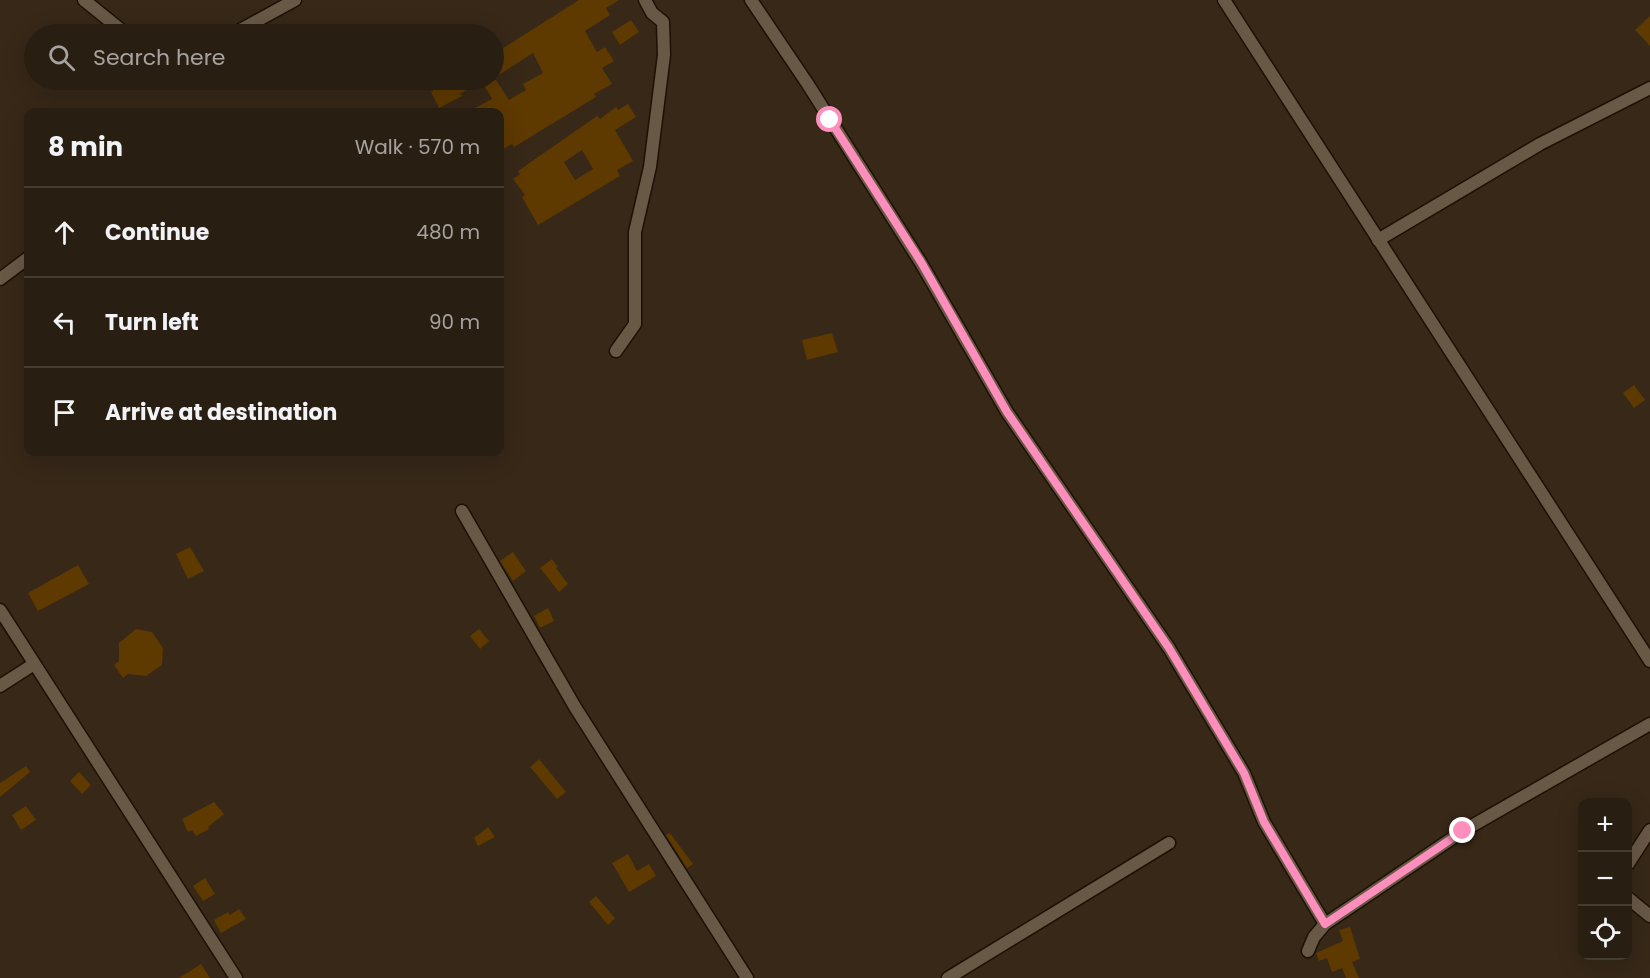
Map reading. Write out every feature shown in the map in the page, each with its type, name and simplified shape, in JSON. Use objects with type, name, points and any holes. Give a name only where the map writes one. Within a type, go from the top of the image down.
[{"type":"street","points":[[84,0],[114,24]]},
{"type":"street","points":[[251,24],[295,0]]},
{"type":"street","points":[[616,351],[635,324],[635,232],[650,167],[664,55],[663,22],[652,13],[645,0]]},
{"type":"street","points":[[752,0],[921,262],[1007,412],[1169,648],[1244,773],[1264,822],[1325,924]]},
{"type":"street","points":[[1224,0],[1650,661]]},
{"type":"street","points":[[1378,240],[1540,144],[1650,88]]},
{"type":"street","points":[[0,279],[24,261]]},
{"type":"street","points":[[462,511],[574,707],[747,978]]},
{"type":"street","points":[[0,610],[236,978]]},
{"type":"street","points":[[0,686],[34,664]]},
{"type":"street","points":[[1308,951],[1314,937],[1325,924],[1463,831],[1650,724]]},
{"type":"street","points":[[1632,858],[1650,830]]},
{"type":"street","points":[[948,978],[1169,843]]},
{"type":"street","points":[[1632,901],[1650,916]]},
{"type":"building","points":[[579,0],[619,0],[606,8],[610,15],[585,31],[597,52],[605,47],[614,61],[602,68],[612,84],[594,94],[596,97],[514,147],[512,144],[504,148],[504,108],[475,108],[492,99],[487,90],[502,90],[509,100],[526,90],[523,84],[543,73],[533,53],[504,72],[504,48]]},
{"type":"building","points":[[1650,16],[1650,46],[1635,30]]},
{"type":"building","points":[[631,20],[639,32],[620,45],[612,32]]},
{"type":"building","points":[[434,90],[466,90],[460,94],[462,96],[439,108],[431,92]]},
{"type":"building","points":[[628,104],[636,117],[615,130],[633,161],[617,170],[620,176],[538,225],[522,197],[525,195],[513,179],[520,174],[518,171],[597,116],[600,119],[616,107],[618,110]],"holes":[[[582,150],[593,169],[575,180],[564,162]]]},
{"type":"building","points":[[832,333],[838,352],[807,360],[802,340]]},
{"type":"building","points":[[1634,385],[1645,400],[1634,408],[1623,393]]},
{"type":"building","points":[[190,547],[204,571],[188,579],[176,554]]},
{"type":"building","points":[[513,552],[526,571],[513,581],[500,561]]},
{"type":"building","points":[[552,559],[568,584],[559,592],[540,568]]},
{"type":"building","points":[[78,565],[89,584],[38,611],[28,593]]},
{"type":"building","points":[[548,608],[554,621],[540,628],[534,616]]},
{"type":"building","points":[[136,629],[152,632],[163,648],[162,665],[146,676],[128,674],[123,678],[114,665],[119,661],[119,643]]},
{"type":"building","points":[[479,629],[489,641],[480,649],[470,636]]},
{"type":"building","points":[[539,759],[566,792],[557,799],[530,767]]},
{"type":"building","points":[[26,766],[30,772],[0,797],[0,783]]},
{"type":"building","points":[[79,772],[91,785],[82,794],[70,781]]},
{"type":"building","points":[[214,802],[224,814],[208,827],[209,829],[196,836],[192,830],[188,832],[182,819]]},
{"type":"building","points":[[26,806],[36,820],[21,830],[12,815]]},
{"type":"building","points":[[488,827],[495,837],[478,846],[474,838]]},
{"type":"building","points":[[670,833],[693,864],[687,868],[666,835]]},
{"type":"building","points":[[628,854],[637,871],[649,864],[656,876],[629,892],[612,863]]},
{"type":"building","points":[[205,878],[215,894],[203,901],[193,886]]},
{"type":"building","points":[[596,896],[615,918],[608,925],[589,902]]},
{"type":"building","points":[[239,909],[246,919],[221,933],[214,920],[228,912],[230,915]]},
{"type":"building","points":[[1350,927],[1360,959],[1352,962],[1359,978],[1346,978],[1342,968],[1332,972],[1327,958],[1319,961],[1316,953],[1343,941],[1339,930]]},
{"type":"building","points":[[201,964],[210,978],[179,978]]},
{"type":"route","points":[[830,120],[921,262],[1007,412],[1169,648],[1244,773],[1264,822],[1325,924],[1463,831]]}]
